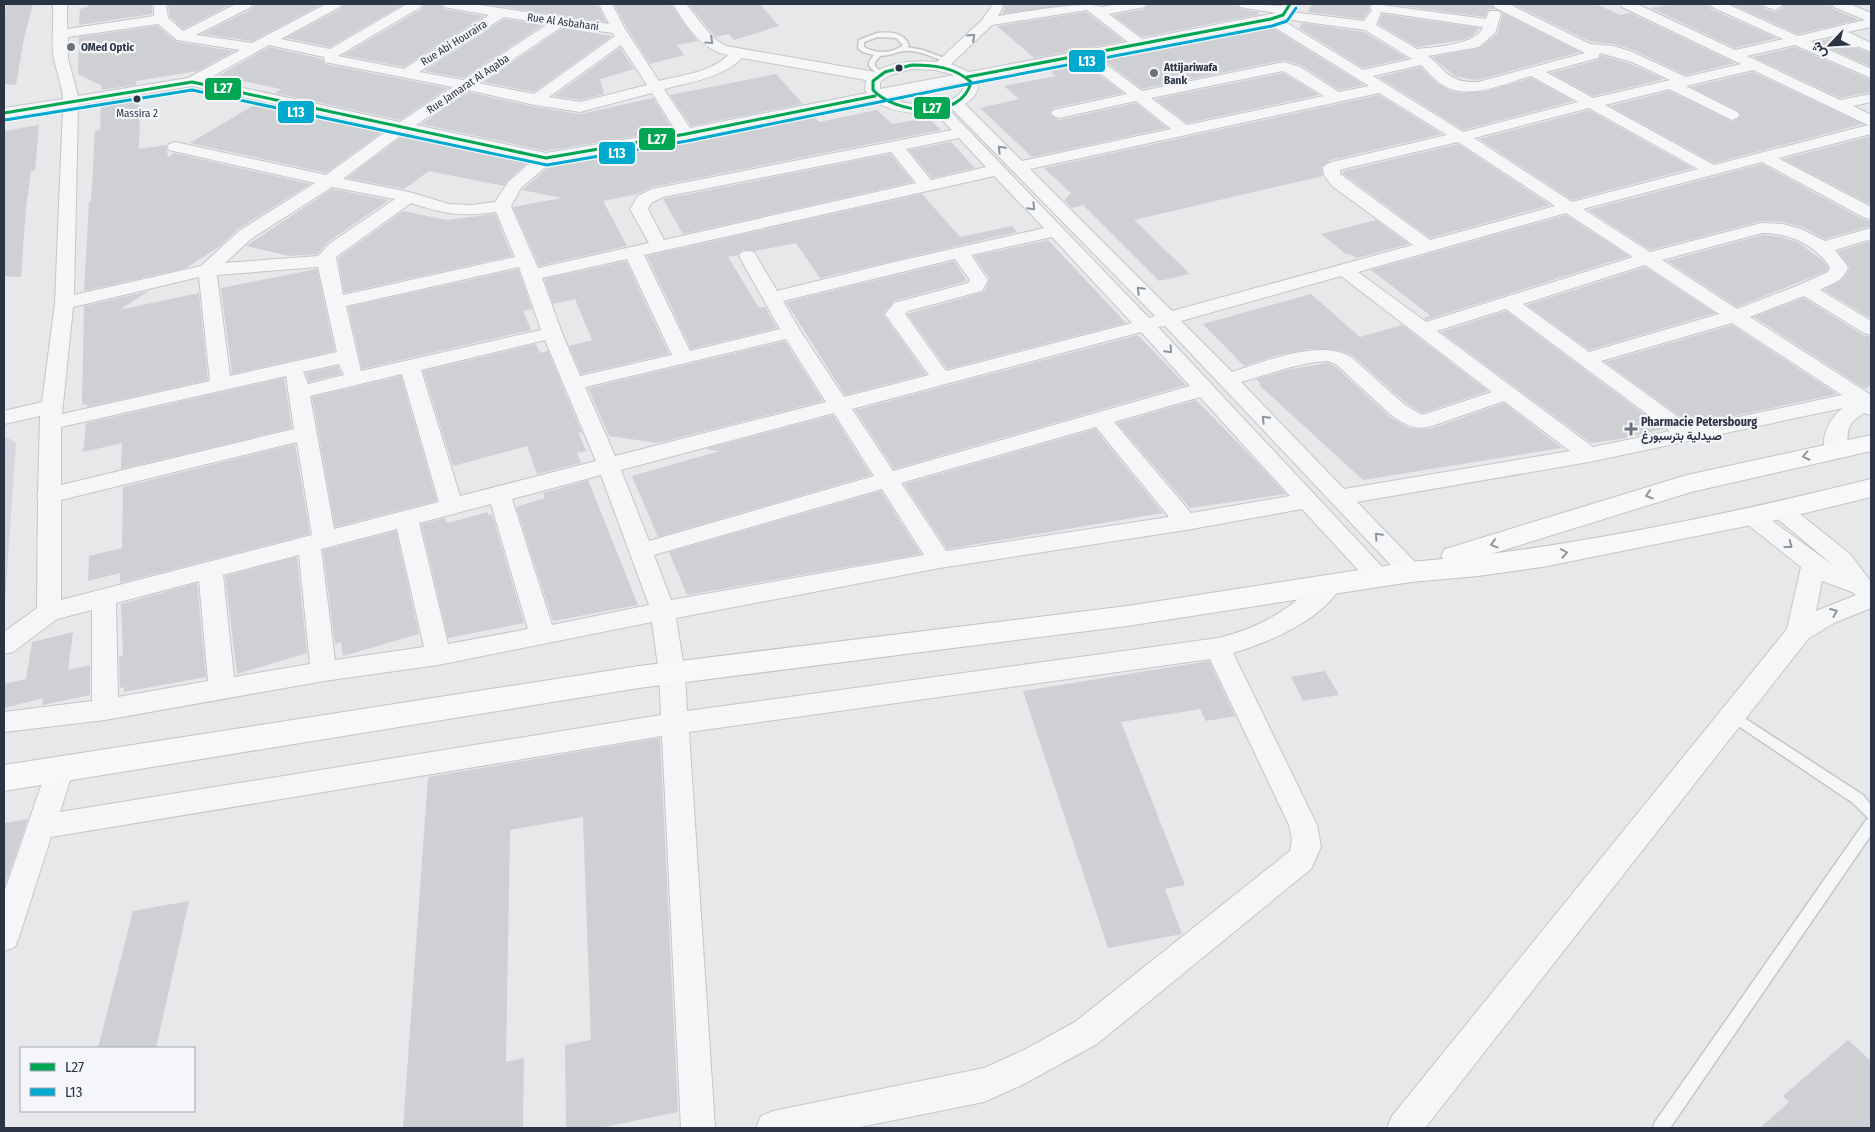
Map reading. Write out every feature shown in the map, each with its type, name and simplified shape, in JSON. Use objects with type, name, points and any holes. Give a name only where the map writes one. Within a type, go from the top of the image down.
[{"type":"main road","points":[[1411,572],[1458,555],[1648,495],[1708,479],[1871,443]]},
{"type":"main road","points":[[1708,479],[1710,492],[1716,499],[1732,512],[1747,516]]},
{"type":"main road","points":[[4,778],[629,678],[1127,616],[1411,572],[1478,566],[1542,557],[1780,510],[1871,488]]},
{"type":"street","points":[[49,612],[48,496],[50,415],[64,303],[71,102],[70,88],[61,58],[59,34],[60,4]]},
{"type":"street","points":[[160,4],[160,19]]},
{"type":"street","points":[[182,37],[246,4]]},
{"type":"street","points":[[4,113],[192,82],[336,4]]},
{"type":"street","points":[[59,34],[160,19],[182,37],[332,54],[416,4]]},
{"type":"street","name":"Rue Al Asbahani","points":[[449,4],[620,33]]},
{"type":"street","points":[[606,4],[620,33],[686,134]]},
{"type":"street","points":[[679,4],[707,40],[716,47],[738,54],[879,76]]},
{"type":"street","points":[[944,63],[988,22],[998,4]]},
{"type":"street","points":[[988,22],[1092,7],[1140,4]]},
{"type":"street","points":[[1245,4],[1369,26],[1419,57],[1446,81],[1465,87],[1591,57],[1593,52],[1498,4],[1488,33],[1474,44],[1419,57],[1360,75]]},
{"type":"street","points":[[1627,4],[1871,121]]},
{"type":"street","points":[[1717,4],[1871,74]]},
{"type":"street","points":[[1838,4],[1869,17]]},
{"type":"street","points":[[1369,26],[1378,5],[1491,24]]},
{"type":"street","points":[[1092,7],[1141,45]]},
{"type":"street","name":"Rue Abi Houraira","points":[[406,74],[502,12]]},
{"type":"street","points":[[192,82],[546,158],[686,134],[967,77],[1141,45],[1283,12]]},
{"type":"street","points":[[1283,12],[1360,75],[1868,402]]},
{"type":"street","points":[[1733,55],[1833,31],[1869,17]]},
{"type":"street","name":"Rue Jamarat Al Aqaba","points":[[208,270],[245,235],[329,182],[401,128],[560,22]]},
{"type":"street","points":[[1833,31],[1871,48]]},
{"type":"street","points":[[535,100],[620,33]]},
{"type":"street","points":[[1587,48],[1601,47],[1618,51],[1732,115]]},
{"type":"street","points":[[332,54],[330,58],[332,60],[535,100],[580,107],[718,69],[727,65],[738,54]]},
{"type":"street","points":[[1085,55],[1184,131]]},
{"type":"street","points":[[944,63],[967,77],[972,88],[969,94],[947,106],[913,109],[900,107],[889,104],[876,96],[872,90],[872,83],[879,76],[898,67],[944,63]]},
{"type":"street","points":[[1426,246],[1338,182],[1332,174],[1332,168],[1338,165],[1460,138],[1592,103],[1755,65]]},
{"type":"street","points":[[1058,114],[1284,66],[1295,70],[1337,98]]},
{"type":"street","points":[[1533,71],[1713,171]]},
{"type":"street","points":[[1018,167],[1380,88]]},
{"type":"street","points":[[1839,105],[1871,98]]},
{"type":"street","points":[[947,106],[962,133],[1145,325],[1379,578]]},
{"type":"street","points":[[947,106],[1018,167],[1168,318],[1411,572]]},
{"type":"street","points":[[4,644],[49,612],[840,406],[1145,325],[1566,208],[1871,129]]},
{"type":"street","points":[[659,246],[639,209],[644,200],[658,193],[962,133]]},
{"type":"street","points":[[895,146],[927,186]]},
{"type":"street","points":[[175,147],[329,182],[409,197],[448,209],[472,210],[502,206]]},
{"type":"street","points":[[1764,157],[1871,214]]},
{"type":"street","points":[[546,158],[507,193],[502,206],[552,333],[608,466],[663,611],[672,674],[698,1128]]},
{"type":"street","points":[[335,303],[528,268],[633,252],[997,170]]},
{"type":"street","points":[[354,380],[335,303],[326,260],[327,256],[335,248],[409,197]]},
{"type":"street","points":[[1424,329],[1646,259],[1769,227],[1794,232],[1822,248],[1836,260],[1839,267],[1836,275],[1807,290],[1734,316],[1585,359]]},
{"type":"street","points":[[772,298],[1055,231]]},
{"type":"street","points":[[1822,248],[1871,233]]},
{"type":"street","points":[[633,252],[684,358]]},
{"type":"street","points":[[941,378],[895,314],[900,307],[975,287],[979,280],[960,253]]},
{"type":"street","points":[[748,256],[791,332],[940,560]]},
{"type":"street","points":[[64,303],[208,270],[326,260]]},
{"type":"street","points":[[208,270],[221,384]]},
{"type":"street","points":[[1344,270],[1589,455]]},
{"type":"street","points":[[1807,290],[1871,329]]},
{"type":"street","points":[[1510,303],[1688,434]]},
{"type":"street","points":[[575,384],[791,332]]},
{"type":"street","points":[[299,392],[552,333]]},
{"type":"street","points":[[1228,380],[1312,356],[1329,354],[1344,362],[1398,410],[1408,417],[1422,422],[1508,392]]},
{"type":"street","points":[[4,417],[50,415],[221,384],[347,356]]},
{"type":"street","points":[[410,367],[452,506]]},
{"type":"street","points":[[294,368],[306,434],[316,542],[324,671]]},
{"type":"street","points":[[641,551],[1204,388]]},
{"type":"street","points":[[1340,497],[1589,455],[1688,434],[1868,402]]},
{"type":"street","points":[[1835,450],[1837,427],[1841,420],[1848,413],[1868,402]]},
{"type":"street","points":[[1100,418],[1186,522]]},
{"type":"street","points":[[48,496],[306,434]]},
{"type":"street","points":[[499,494],[543,636]]},
{"type":"street","points":[[4,722],[105,710],[324,671],[438,655],[940,560],[1186,522],[1306,501]]},
{"type":"street","points":[[1780,510],[1843,562],[1867,593]]},
{"type":"street","points":[[1747,516],[1834,577],[1867,593]]},
{"type":"street","points":[[406,518],[438,655]]},
{"type":"street","points":[[1799,632],[1814,564]]},
{"type":"street","points":[[210,570],[222,690]]},
{"type":"street","points":[[41,827],[675,723],[1218,648],[1258,636],[1280,626],[1310,605],[1330,585]]},
{"type":"street","points":[[1404,1128],[1799,632],[1867,593]]},
{"type":"street","points":[[104,597],[105,710]]},
{"type":"street","points":[[773,1128],[984,1085],[1025,1068],[1086,1032],[1301,860],[1307,849],[1307,837],[1303,825],[1218,648]]},
{"type":"street","points":[[4,936],[60,768]]},
{"type":"lane","points":[[904,48],[906,42],[892,35],[870,36],[861,42],[861,48],[865,51],[888,54],[904,48],[920,51],[944,63]]},
{"type":"lane","points":[[878,54],[872,62],[872,66],[879,76]]},
{"type":"lane","points":[[1732,715],[1858,799],[1871,814]]},
{"type":"lane","points":[[1661,1128],[1871,824]]},
{"type":"shaded area","points":[[4,436],[16,443],[4,604]]},
{"type":"building","points":[[7,4],[33,4],[24,38],[16,85],[4,84],[4,14]]},
{"type":"building","points":[[88,4],[152,4],[152,14],[79,25],[80,9],[88,7]]},
{"type":"building","points":[[168,4],[232,4],[183,29],[170,17]]},
{"type":"building","points":[[255,4],[322,4],[252,41],[202,34],[252,9]]},
{"type":"building","points":[[343,4],[404,4],[330,47],[286,38],[341,9]]},
{"type":"building","points":[[424,4],[441,4],[444,9],[484,16],[404,67],[343,55],[422,9]]},
{"type":"building","points":[[483,4],[597,4],[606,22]]},
{"type":"building","points":[[614,4],[671,4],[698,41],[677,45],[684,55],[650,64]]},
{"type":"building","points":[[688,4],[760,4],[779,26],[734,40],[729,34],[715,37]]},
{"type":"building","points":[[1003,4],[1073,4],[1002,14],[1005,8]]},
{"type":"building","points":[[1148,4],[1237,4],[1240,9],[1259,12],[1257,15],[1142,37],[1113,15],[1145,9]]},
{"type":"building","points":[[1312,4],[1371,4],[1368,7],[1370,10],[1363,19],[1308,12]]},
{"type":"building","points":[[1386,4],[1491,4],[1494,9],[1488,9],[1485,17]]},
{"type":"building","points":[[1513,4],[1596,4],[1620,15],[1630,13],[1735,63],[1686,75],[1631,49],[1614,44],[1591,42]]},
{"type":"building","points":[[1672,4],[1709,4],[1711,9],[1777,38],[1735,48],[1651,8]]},
{"type":"building","points":[[1731,4],[1762,4],[1765,9],[1774,12],[1783,8],[1782,4],[1830,4],[1833,9],[1859,20],[1798,34]]},
{"type":"building","points":[[1086,12],[1124,41],[1034,58],[997,26]]},
{"type":"building","points":[[1503,13],[1580,52],[1478,80],[1456,77],[1432,57],[1480,48],[1497,34]]},
{"type":"building","points":[[1382,14],[1480,28],[1472,36],[1463,40],[1417,47],[1378,24]]},
{"type":"building","points":[[504,19],[543,25],[463,78],[424,71]]},
{"type":"building","points":[[1302,23],[1364,32],[1407,58],[1363,68],[1299,28]]},
{"type":"building","points":[[157,26],[177,42],[234,51],[197,71],[136,81],[136,85],[101,90],[102,86],[78,74],[79,37]]},
{"type":"building","points":[[1269,26],[1364,85],[1339,90],[1301,65],[1284,60],[1142,89],[1101,58]]},
{"type":"building","points":[[563,28],[612,36],[534,92],[483,82]]},
{"type":"building","points":[[1833,38],[1871,54],[1871,67],[1816,42]]},
{"type":"building","points":[[269,47],[322,59],[325,64],[448,88],[400,120],[275,93],[281,89],[218,76]]},
{"type":"building","points":[[1795,47],[1871,80],[1871,92],[1840,98],[1753,57]]},
{"type":"building","points":[[620,48],[634,69],[600,79],[604,94],[580,100],[554,96]]},
{"type":"building","points":[[1601,55],[1631,64],[1664,79],[1593,96],[1551,73],[1598,60]]},
{"type":"building","points":[[1082,61],[1123,93],[1054,108],[1049,113],[1053,117],[1059,120],[1136,103],[1167,128],[1032,157],[980,108],[1019,99],[1004,86],[1056,76],[1046,68]]},
{"type":"building","points":[[1420,67],[1437,83],[1451,91],[1462,93],[1486,91],[1531,78],[1573,101],[1463,130],[1378,77]]},
{"type":"building","points":[[1753,72],[1863,124],[1714,163],[1610,106],[1669,91],[1733,122],[1741,116],[1738,111],[1691,87]]},
{"type":"building","points":[[1283,73],[1319,95],[1187,123],[1155,99]]},
{"type":"building","points":[[776,74],[803,104],[691,126],[670,95]]},
{"type":"building","points":[[468,92],[535,107],[580,114],[653,98],[673,130],[546,151],[421,124]]},
{"type":"building","points":[[1379,95],[1442,134],[1331,160],[1321,167],[1323,176],[1134,220],[1190,274],[1159,281],[1083,205],[1072,208],[1064,200],[1071,193],[1044,168]]},
{"type":"building","points":[[138,97],[140,112],[139,149],[166,145],[168,157],[174,153],[310,184],[238,229],[220,246],[186,268],[84,291],[95,131],[100,130],[101,103]]},
{"type":"building","points":[[259,102],[385,130],[326,173],[190,143]]},
{"type":"building","points":[[877,110],[892,124],[928,118],[941,130],[652,187],[637,194],[603,201],[627,246],[539,266],[513,207],[562,198],[522,190],[552,164],[686,141],[812,115],[819,122]]},
{"type":"building","points":[[1589,110],[1693,168],[1572,200],[1479,139]]},
{"type":"building","points":[[39,125],[35,171],[31,171],[26,208],[21,277],[4,276],[4,131]]},
{"type":"building","points":[[405,134],[529,161],[504,186],[429,171],[404,189],[347,178]]},
{"type":"building","points":[[1871,136],[1871,205],[1783,159]]},
{"type":"building","points":[[951,142],[975,168],[932,178],[909,150]]},
{"type":"building","points":[[1458,144],[1550,205],[1430,238],[1342,173],[1344,171]]},
{"type":"building","points":[[890,154],[913,182],[683,234],[663,199]]},
{"type":"building","points":[[1762,164],[1864,220],[1871,221],[1871,226],[1825,239],[1802,227],[1783,222],[1761,221],[1650,250],[1588,210]]},
{"type":"building","points":[[332,189],[389,200],[328,242],[317,254],[289,256],[246,246]]},
{"type":"building","points":[[922,194],[960,237],[1012,226],[1017,232],[820,278],[796,243],[755,251],[742,250],[738,255],[728,257],[759,308],[765,307],[777,328],[691,349],[647,256]]},
{"type":"building","points":[[403,211],[446,220],[495,214],[512,256],[344,293],[338,258]]},
{"type":"building","points":[[1566,215],[1629,256],[1426,320],[1424,318],[1431,316],[1371,270]]},
{"type":"building","points":[[1376,220],[1409,244],[1357,258],[1346,254],[1321,234]]},
{"type":"building","points":[[1762,235],[1781,237],[1799,243],[1822,260],[1828,267],[1827,271],[1737,307],[1667,261]]},
{"type":"building","points":[[1048,240],[1126,323],[947,369],[907,314],[984,292],[990,279],[974,256]]},
{"type":"building","points":[[1871,241],[1871,319],[1824,290],[1842,280],[1850,268],[1838,251]]},
{"type":"building","points":[[626,261],[669,354],[581,374],[569,346],[592,340],[575,299],[553,304],[544,279]]},
{"type":"building","points":[[954,261],[967,281],[894,301],[883,314],[926,374],[845,395],[786,302]]},
{"type":"building","points":[[1645,267],[1715,313],[1589,350],[1527,305]]},
{"type":"building","points":[[317,269],[335,351],[232,374],[221,288]]},
{"type":"building","points":[[518,269],[532,309],[523,311],[531,330],[362,369],[348,307]]},
{"type":"building","points":[[149,291],[119,310],[199,293],[208,380],[87,407],[87,404],[82,405],[84,306]]},
{"type":"building","points":[[1311,294],[1360,337],[1402,325],[1488,391],[1422,413],[1406,403],[1352,355],[1338,350],[1308,349],[1275,356],[1244,366],[1203,324]]},
{"type":"building","points":[[1804,298],[1863,335],[1871,337],[1871,385],[1865,389],[1754,317]]},
{"type":"building","points":[[1506,311],[1664,429],[1620,439],[1591,443],[1441,332]]},
{"type":"building","points":[[1732,325],[1837,394],[1692,425],[1605,362]]},
{"type":"building","points":[[1138,335],[1186,385],[894,469],[855,410]]},
{"type":"building","points":[[785,341],[823,401],[658,443],[609,436],[588,388]]},
{"type":"building","points":[[536,344],[540,353],[548,351],[582,433],[578,432],[586,451],[577,453],[581,463],[537,474],[527,446],[453,466],[423,371]]},
{"type":"building","points":[[1328,363],[1336,367],[1390,417],[1408,427],[1430,429],[1504,403],[1562,448],[1363,480],[1259,385],[1261,384],[1256,379],[1291,369]]},
{"type":"building","points":[[338,366],[341,374],[309,382],[306,373]]},
{"type":"building","points":[[401,376],[437,501],[335,527],[312,397]]},
{"type":"building","points":[[284,378],[292,428],[121,469],[122,443],[83,452],[86,423]]},
{"type":"building","points":[[1196,400],[1286,494],[1190,508],[1117,423]]},
{"type":"building","points":[[833,415],[871,475],[658,537],[632,476],[720,451],[705,449]]},
{"type":"building","points":[[1095,429],[1163,513],[947,549],[904,484]]},
{"type":"building","points":[[295,444],[310,534],[120,583],[120,573],[88,581],[89,556],[122,548],[123,487]]},
{"type":"building","points":[[588,480],[638,605],[553,621],[516,507],[545,498],[543,493]]},
{"type":"building","points":[[881,491],[921,554],[687,595],[669,552]]},
{"type":"building","points":[[488,512],[488,515],[492,514],[524,623],[448,638],[421,524],[445,518],[447,523]]},
{"type":"building","points":[[396,531],[419,634],[343,656],[341,642],[335,644],[323,550]]},
{"type":"building","points":[[297,557],[307,653],[237,674],[225,576]]},
{"type":"building","points":[[197,583],[206,677],[124,692],[124,687],[120,688],[119,657],[123,656],[121,604]]},
{"type":"building","points":[[73,632],[68,670],[90,665],[90,695],[42,705],[43,698],[4,708],[4,684],[26,679],[32,642]]},
{"type":"building","points":[[1209,661],[1235,716],[1206,721],[1200,709],[1121,722],[1185,885],[1165,889],[1182,934],[1108,948],[1023,691]]},
{"type":"building","points":[[1325,671],[1339,695],[1303,701],[1291,677]]},
{"type":"building","points":[[660,738],[678,1112],[599,1128],[566,1128],[565,1045],[591,1040],[583,817],[510,830],[506,1062],[524,1058],[523,1128],[403,1128],[428,777]]},
{"type":"building","points":[[28,819],[4,888],[4,823]]},
{"type":"building","points":[[189,901],[156,1047],[98,1047],[133,911]]},
{"type":"building","points":[[1848,1040],[1871,1061],[1871,1128],[1760,1128],[1789,1102],[1783,1096]]},
{"type":"transit line","name":"L27","points":[[967,77],[1271,19],[1283,15],[1290,4]]},
{"type":"transit line","name":"L13","points":[[5,120],[192,90],[547,165],[687,141],[968,84],[1272,26],[1287,21],[1296,8]]},
{"type":"transit line","name":"L27","points":[[912,65],[936,66],[958,73],[971,82],[969,92],[963,99],[953,104],[931,109],[919,109],[891,103],[881,98],[873,90],[873,81],[885,72],[912,65]]},
{"type":"transit line","name":"L27","points":[[4,113],[192,82],[546,158],[686,134],[875,96]]},
{"type":"place","name":"OMed Optic","points":[[71,47]]},
{"type":"place","name":"Attijariwafa Bank","points":[[1154,73]]},
{"type":"place","name":"Massira 2","points":[[137,99]]},
{"type":"place","name":"Pharmacie Petersbourg صيدلية بترسبورغ","points":[[1631,429]]}]
